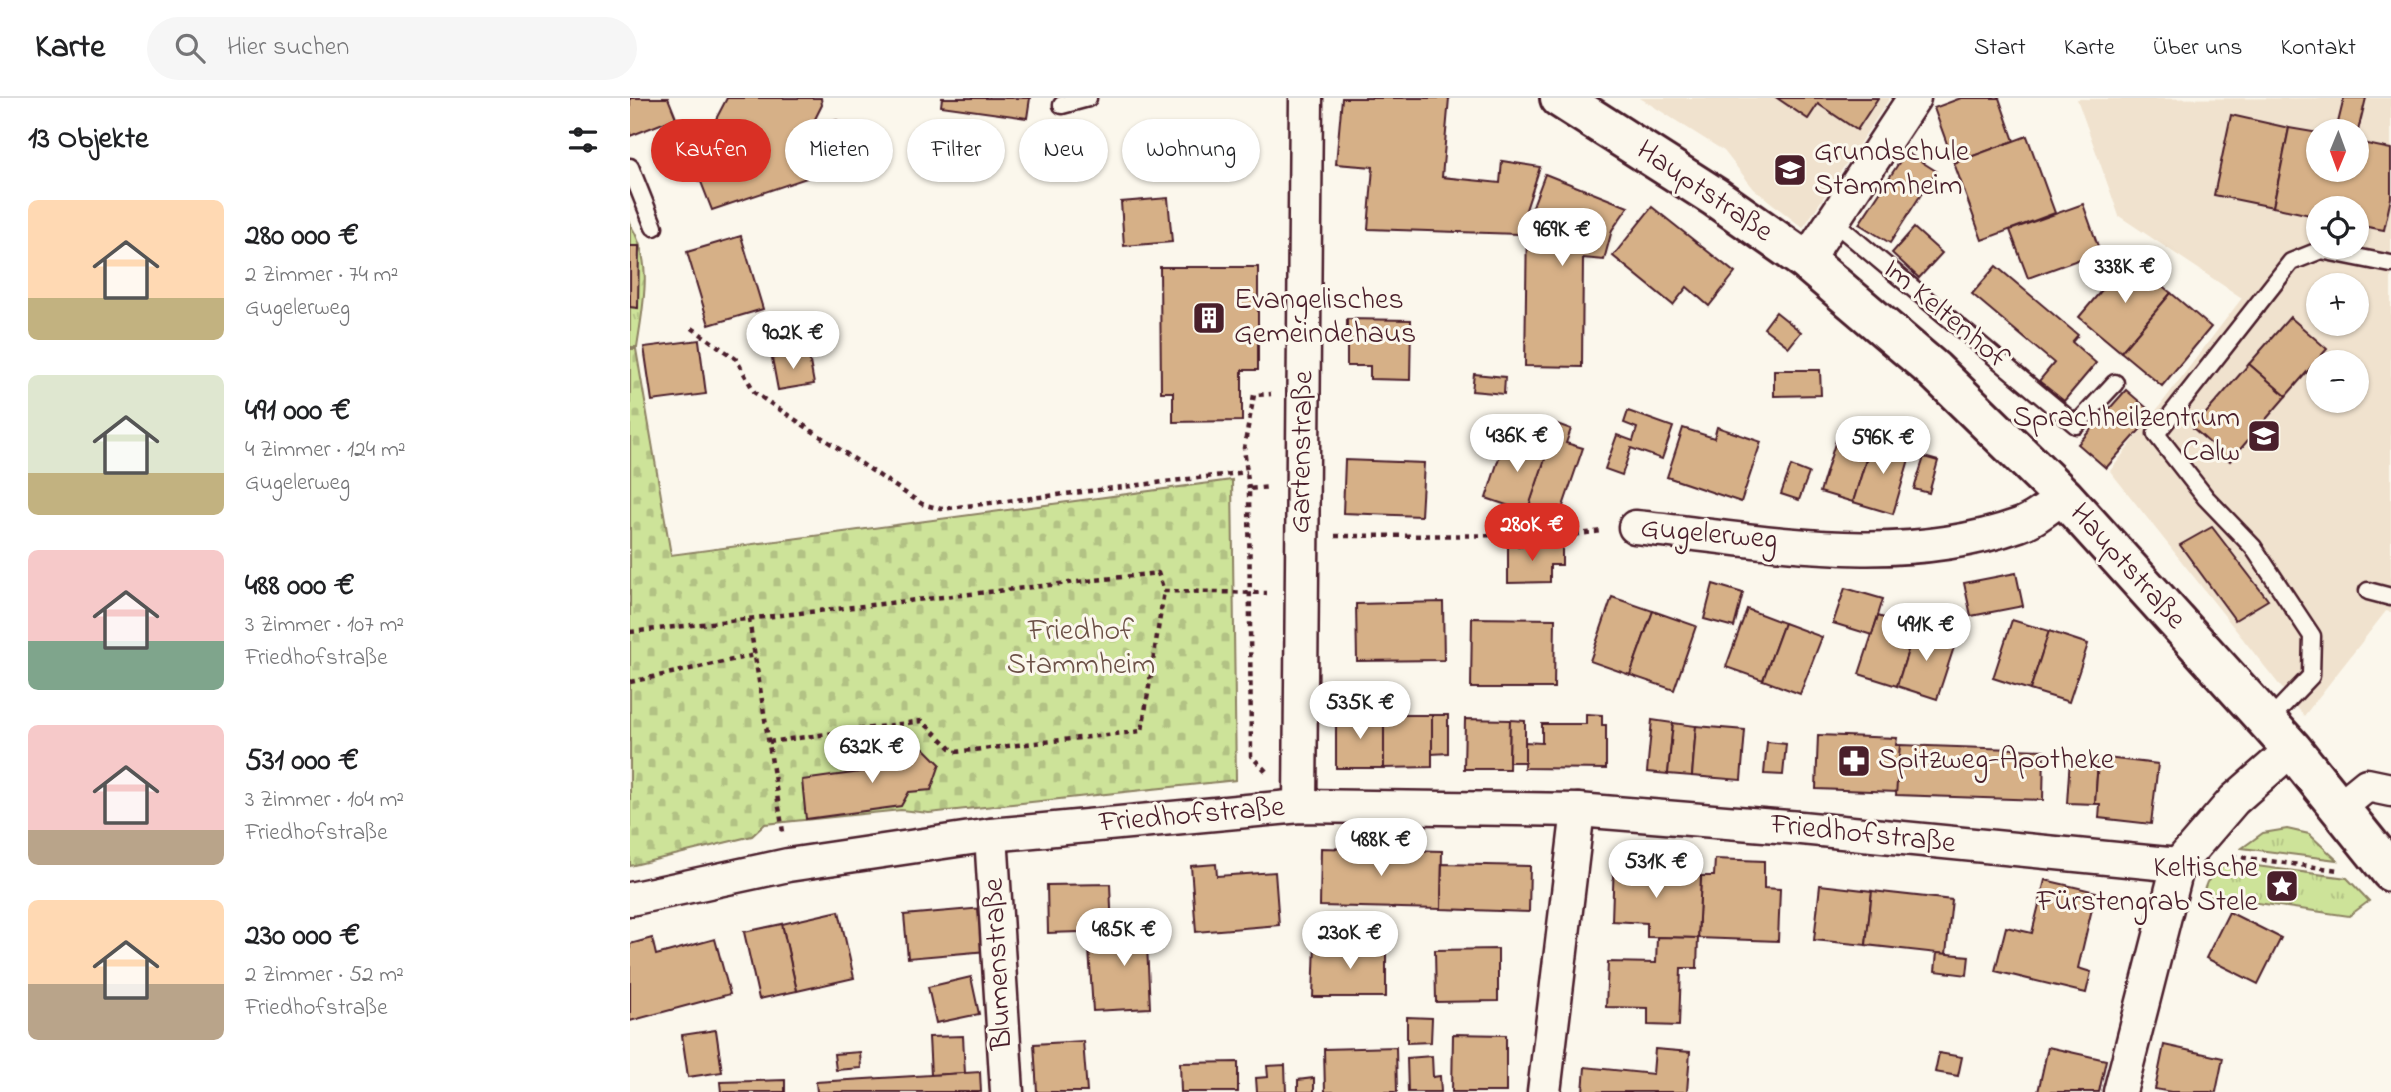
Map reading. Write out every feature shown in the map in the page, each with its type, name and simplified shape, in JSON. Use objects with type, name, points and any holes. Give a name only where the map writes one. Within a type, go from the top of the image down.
[{"type":"street","name":"Gartenstraße","points":[[1300,806],[1306,98]]},
{"type":"street","name":"Hauptstraße","points":[[1560,98],[1715,197],[1807,261],[1934,370],[2064,497],[2280,735],[2383,861]]},
{"type":"street","points":[[1807,261],[1914,98]]},
{"type":"street","name":"Gugelerweg","points":[[1635,527],[1876,551],[1948,543],[2021,525],[2064,497]]},
{"type":"street","points":[[2120,1092],[2178,865],[2234,800],[2280,735]]},
{"type":"street","points":[[2340,807],[2367,785],[2391,790]]},
{"type":"street","name":"Friedhofstraße","points":[[630,899],[788,865],[991,835],[1300,806],[1578,810],[1801,828],[2178,865]]},
{"type":"street","points":[[1544,1092],[1578,810]]},
{"type":"street","name":"Blumenstraße","points":[[991,835],[1007,1092]]},
{"type":"lane","points":[[1062,105],[1088,98]]},
{"type":"lane","points":[[630,167],[654,227]]},
{"type":"lane","name":"Im Keltenhof","points":[[1834,222],[2076,425],[2115,383]]},
{"type":"lane","points":[[2280,735],[2311,676],[2312,636],[2253,547],[2206,498],[2156,434],[2291,262],[2321,250],[2391,264]]},
{"type":"lane","points":[[2368,591],[2391,597]]},
{"type":"path","points":[[692,328],[736,359],[755,393],[922,504],[941,509],[1247,472]]},
{"type":"path","points":[[1300,806],[1251,756],[1249,489],[1244,448],[1254,395],[1303,393]]},
{"type":"path","points":[[1249,489],[1303,486]]},
{"type":"path","name":"Gugelerweg","points":[[1302,536],[1572,535],[1635,527]]},
{"type":"path","points":[[630,632],[1158,573],[1164,591],[1142,731],[955,752],[922,721],[769,742]]},
{"type":"path","points":[[1164,591],[1233,594]]},
{"type":"path","points":[[749,619],[781,819]]},
{"type":"path","points":[[630,682],[755,655]]},
{"type":"path","points":[[2206,832],[2230,856],[2347,871],[2383,861]]},
{"type":"shaded area","name":"Grundschule Stammheim","points":[[1640,98],[1890,98],[1803,228],[1754,189],[1724,151]]},
{"type":"shaded area","name":"Sprachheilzentrum Calw","points":[[2391,98],[2391,612],[2386,611],[2304,716],[2110,471],[2242,298],[2119,216],[2077,99]]},
{"type":"green space","points":[[630,224],[642,253],[645,284],[637,347],[630,347]]},
{"type":"green space","name":"Friedhof Stammheim","points":[[630,349],[636,349],[671,555],[1232,480],[1236,780],[929,813],[901,810],[765,824],[752,836],[630,866]]},
{"type":"green space","points":[[2287,829],[2309,834],[2337,860],[2242,848],[2263,833]]},
{"type":"green space","points":[[2226,862],[2347,878],[2369,901],[2349,916],[2202,895],[2207,882]]},
{"type":"building","points":[[630,98],[668,98],[676,118],[651,119],[651,128],[630,136]]},
{"type":"building","points":[[727,98],[821,98],[822,105],[815,119],[785,119],[785,182],[795,182],[712,210],[701,182],[771,182],[771,119],[716,119]]},
{"type":"building","points":[[942,98],[1030,98],[1027,118],[941,106]]},
{"type":"building","points":[[1342,98],[1449,98],[1442,177],[1500,183],[1502,161],[1540,167],[1518,234],[1368,229],[1373,167],[1336,164]]},
{"type":"building","name":"Grundschule Stammheim","points":[[1777,98],[1878,98],[1857,130],[1818,104],[1808,119]]},
{"type":"building","points":[[1961,98],[1999,98],[2014,141],[1954,163],[1934,108]]},
{"type":"building","points":[[2344,98],[2366,98],[2361,119],[2339,119]]},
{"type":"building","points":[[2231,115],[2289,128],[2273,207],[2214,195]]},
{"type":"building","points":[[2289,128],[2306,131],[2306,182],[2370,182],[2370,145],[2391,149],[2391,198],[2384,230],[2369,227],[2369,196],[2306,196],[2306,214],[2273,207]]},
{"type":"building","points":[[2027,136],[2055,213],[1982,240],[1954,163]]},
{"type":"building","points":[[1906,152],[1936,171],[1890,243],[1859,224]]},
{"type":"building","points":[[1545,174],[1628,207],[1612,230],[1604,260],[1583,258],[1582,367],[1525,366],[1527,222]]},
{"type":"building","points":[[1168,198],[1172,242],[1124,246],[1121,202]]},
{"type":"building","points":[[2083,204],[2100,252],[2028,278],[2010,230]]},
{"type":"building","points":[[1652,207],[1735,273],[1709,306],[1687,287],[1673,305],[1613,256]]},
{"type":"building","points":[[1914,228],[1942,253],[1919,278],[1892,253]]},
{"type":"building","points":[[741,236],[763,309],[709,325],[687,252]]},
{"type":"building","points":[[630,246],[639,246],[638,308],[630,307]]},
{"type":"building","points":[[2129,258],[2171,293],[2121,352],[2079,317]]},
{"type":"building","points":[[1996,266],[2078,335],[2072,342],[2096,363],[2064,401],[2039,381],[2054,363],[1972,294]]},
{"type":"building","name":"Evangelisches Gemeindehaus","points":[[1160,267],[1258,267],[1258,370],[1242,370],[1242,421],[1173,422],[1173,392],[1161,392]]},
{"type":"building","points":[[2171,293],[2211,327],[2162,386],[2121,352]]},
{"type":"building","points":[[1776,312],[1801,332],[1789,347],[1764,328]]},
{"type":"building","points":[[2290,317],[2306,331],[2306,336],[2312,336],[2327,349],[2306,350],[2306,373],[2286,396],[2249,364]]},
{"type":"building","points":[[1347,319],[1411,320],[1410,380],[1370,379],[1370,366],[1347,366]]},
{"type":"building","points":[[699,340],[706,394],[652,401],[644,347]]},
{"type":"building","points":[[808,351],[814,384],[778,390],[772,358]]},
{"type":"building","points":[[2249,364],[2286,396],[2230,461],[2193,428]]},
{"type":"building","points":[[1774,370],[1820,370],[1821,395],[1774,396]]},
{"type":"building","points":[[1474,374],[1505,377],[1504,394],[1472,391]]},
{"type":"building","points":[[2126,390],[2154,414],[2106,468],[2078,444]]},
{"type":"building","points":[[1628,411],[1673,427],[1662,459],[1631,448],[1622,475],[1605,469],[1617,435],[1633,441],[1637,428],[1624,423]]},
{"type":"building","points":[[1557,424],[1571,429],[1566,443],[1583,448],[1560,515],[1529,505]]},
{"type":"building","points":[[1717,427],[1761,442],[1741,502],[1667,477],[1683,428],[1714,438]]},
{"type":"building","points":[[1840,427],[1873,437],[1853,502],[1820,492]]},
{"type":"building","points":[[1506,436],[1548,450],[1527,512],[1486,498]]},
{"type":"building","points":[[1873,437],[1912,449],[1893,514],[1853,502]]},
{"type":"building","points":[[1924,457],[1938,461],[1929,493],[1914,489]]},
{"type":"building","points":[[1345,460],[1424,463],[1421,516],[1343,513]]},
{"type":"building","points":[[1791,466],[1809,473],[1799,500],[1781,494]]},
{"type":"building","points":[[2212,527],[2268,600],[2235,620],[2180,545]]},
{"type":"building","points":[[1508,546],[1562,546],[1562,565],[1550,565],[1550,582],[1508,583]]},
{"type":"building","points":[[2016,573],[2023,606],[1971,616],[1964,583]]},
{"type":"building","points":[[1713,584],[1743,593],[1734,627],[1704,619]]},
{"type":"building","points":[[1845,588],[1883,599],[1872,635],[1833,623]]},
{"type":"building","points":[[1612,597],[1653,611],[1630,675],[1590,661]]},
{"type":"building","points":[[1443,602],[1444,660],[1357,661],[1356,604]]},
{"type":"building","points":[[1747,609],[1784,623],[1763,680],[1726,667]]},
{"type":"building","points":[[1653,611],[1696,626],[1674,690],[1630,675]]},
{"type":"building","points":[[1878,616],[1915,628],[1897,686],[1859,674]]},
{"type":"building","points":[[1472,618],[1555,619],[1554,688],[1471,688]]},
{"type":"building","points":[[2012,620],[2049,631],[2030,690],[1993,678]]},
{"type":"building","points":[[1784,623],[1822,637],[1800,694],[1763,680]]},
{"type":"building","points":[[1915,628],[1956,641],[1937,699],[1897,686]]},
{"type":"building","points":[[2049,631],[2088,644],[2069,702],[2030,690]]},
{"type":"building","points":[[1336,713],[1384,715],[1384,768],[1336,768]]},
{"type":"building","points":[[1586,714],[1602,715],[1602,725],[1606,725],[1606,769],[1524,768],[1525,742],[1542,743],[1542,724],[1586,724]]},
{"type":"building","points":[[1384,715],[1432,715],[1432,767],[1384,768]]},
{"type":"building","points":[[1432,715],[1448,715],[1448,753],[1432,754]]},
{"type":"building","points":[[1465,719],[1510,720],[1509,769],[1464,769]]},
{"type":"building","points":[[1510,720],[1525,721],[1525,762],[1509,762]]},
{"type":"building","points":[[1652,720],[1673,723],[1668,774],[1647,772]]},
{"type":"building","points":[[1673,723],[1696,726],[1692,776],[1668,774]]},
{"type":"building","points":[[1696,726],[1745,730],[1741,780],[1692,776]]},
{"type":"building","points":[[1818,735],[1897,738],[1896,745],[1900,745],[1898,792],[1816,789]]},
{"type":"building","points":[[1767,742],[1786,744],[1783,775],[1764,774]]},
{"type":"building","points":[[1900,745],[2044,750],[2043,800],[1896,795]]},
{"type":"building","points":[[924,748],[940,764],[931,790],[909,792],[901,806],[806,819],[802,780],[867,771],[876,753]]},
{"type":"building","points":[[2070,758],[2098,759],[2095,804],[2067,803]]},
{"type":"building","points":[[2106,758],[2158,764],[2151,824],[2099,818],[2100,804],[2095,804],[2098,762],[2106,763]]},
{"type":"building","points":[[1321,848],[1442,851],[1441,909],[1320,906]]},
{"type":"building","points":[[1715,859],[1764,861],[1764,888],[1780,889],[1778,941],[1698,938],[1701,876],[1714,876]]},
{"type":"building","points":[[1614,860],[1652,862],[1652,874],[1701,876],[1698,938],[1647,937],[1647,923],[1612,921]]},
{"type":"building","points":[[1216,864],[1217,876],[1275,872],[1279,925],[1196,932],[1191,866]]},
{"type":"building","points":[[1442,864],[1530,866],[1529,912],[1441,909]]},
{"type":"building","points":[[2045,880],[2096,892],[2078,968],[2091,972],[2086,993],[1995,971],[2006,927],[2032,933]]},
{"type":"building","points":[[1110,884],[1112,931],[1048,933],[1047,885]]},
{"type":"building","points":[[1820,885],[1872,891],[1866,945],[1814,940]]},
{"type":"building","points":[[1872,891],[1952,900],[1946,954],[1866,945]]},
{"type":"building","points":[[983,908],[987,951],[908,958],[904,915]]},
{"type":"building","points":[[839,911],[854,978],[797,991],[782,924]]},
{"type":"building","points":[[2229,912],[2281,938],[2258,984],[2206,958]]},
{"type":"building","points":[[1157,917],[1158,944],[1147,945],[1150,1008],[1093,1011],[1089,949],[1122,947],[1121,919]]},
{"type":"building","points":[[782,924],[797,991],[759,999],[744,932]]},
{"type":"building","points":[[1657,937],[1698,938],[1697,968],[1681,968],[1679,1026],[1648,1025],[1648,1008],[1606,1007],[1608,962],[1656,963]]},
{"type":"building","points":[[652,938],[656,955],[715,939],[730,994],[630,1021],[630,944]]},
{"type":"building","points":[[1315,944],[1386,946],[1386,997],[1313,997]]},
{"type":"building","points":[[1498,949],[1498,1001],[1436,1002],[1435,950]]},
{"type":"building","points":[[1937,953],[1969,956],[1967,975],[1935,971]]},
{"type":"building","points":[[971,977],[979,1014],[936,1023],[928,987]]},
{"type":"building","points":[[1407,1017],[1432,1018],[1431,1042],[1407,1043]]},
{"type":"building","points":[[716,1030],[722,1072],[688,1077],[682,1035]]},
{"type":"building","points":[[1453,1034],[1506,1035],[1506,1092],[1452,1092]]},
{"type":"building","points":[[963,1036],[965,1073],[931,1075],[929,1037]]},
{"type":"building","points":[[1083,1041],[1087,1092],[1037,1092],[1034,1044]]},
{"type":"building","points":[[2164,1045],[2223,1058],[2216,1092],[2171,1092],[2155,1089]]},
{"type":"building","points":[[1396,1047],[1397,1092],[1325,1092],[1324,1049]]},
{"type":"building","points":[[2048,1047],[2106,1060],[2099,1092],[2038,1092]]},
{"type":"building","points":[[1655,1049],[1690,1052],[1687,1092],[1583,1092],[1585,1067],[1653,1074]]},
{"type":"building","points":[[860,1052],[861,1068],[836,1070],[834,1054]]},
{"type":"building","points":[[1939,1053],[1962,1057],[1958,1076],[1935,1072]]},
{"type":"building","points":[[1432,1056],[1433,1077],[1440,1076],[1441,1092],[1408,1092],[1407,1058]]},
{"type":"building","points":[[1238,1062],[1238,1092],[1181,1092],[1180,1063]]},
{"type":"building","points":[[1285,1065],[1286,1092],[1257,1092],[1256,1078],[1268,1077],[1267,1066]]},
{"type":"building","points":[[980,1072],[981,1092],[817,1092],[816,1082]]},
{"type":"building","points":[[1314,1078],[1314,1092],[1298,1092],[1298,1080]]},
{"type":"building","points":[[785,1080],[785,1092],[721,1092],[720,1082]]},
{"type":"place","name":"Grundschule Stammheim","points":[[1790,170]]},
{"type":"place","name":"Evangelisches Gemeindehaus","points":[[1209,318]]},
{"type":"place","name":"Sprachheilzentrum Calw","points":[[2264,436]]},
{"type":"place","name":"Spitzweg-Apotheke","points":[[1854,761]]},
{"type":"place","name":"Keltische Fürstengrab Stele","points":[[2282,886]]}]
